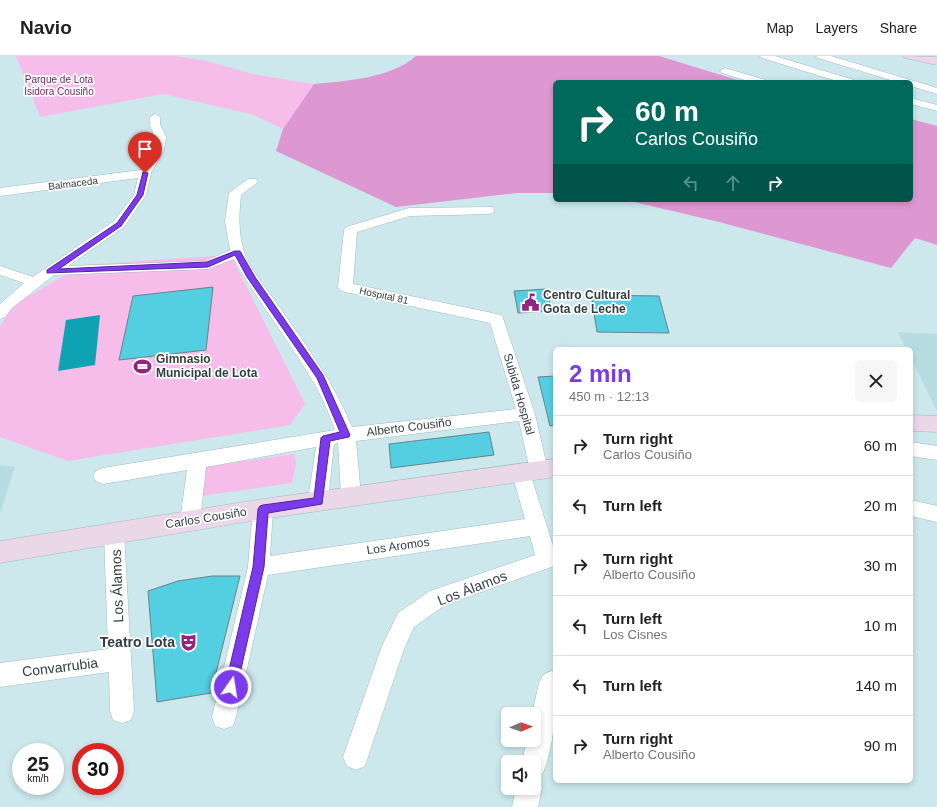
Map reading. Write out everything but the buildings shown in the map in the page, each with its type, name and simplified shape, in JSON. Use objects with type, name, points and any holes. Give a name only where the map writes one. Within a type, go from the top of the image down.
[{"type":"main road","points":[[909,56],[937,61]]},
{"type":"main road","points":[[913,423],[936,426]]},
{"type":"main road","name":"Carlos Cousiño","points":[[0,552],[263,509],[538,471]]},
{"type":"street","points":[[765,56],[780,59],[844,80]]},
{"type":"street","points":[[821,56],[901,80]]},
{"type":"street","points":[[724,71],[755,80]]},
{"type":"street","points":[[913,84],[937,91]]},
{"type":"street","points":[[913,101],[937,108]]},
{"type":"street","points":[[0,314],[7,305],[35,282],[119,224],[140,195],[145,173],[158,150],[160,137],[154,124],[155,117]]},
{"type":"street","name":"Balmaceda","points":[[0,192],[145,173]]},
{"type":"street","points":[[252,182],[235,193],[232,221],[237,252],[251,277],[320,378],[346,435],[351,496]]},
{"type":"street","name":"Hospital 81","points":[[488,210],[409,212],[351,230],[346,287],[498,319]]},
{"type":"street","points":[[50,271],[208,265],[237,252]]},
{"type":"street","points":[[0,270],[35,282]]},
{"type":"street","name":"Subida Hospital","points":[[498,319],[526,414],[538,471]]},
{"type":"street","name":"Alberto Cousiño","points":[[103,476],[346,435],[526,414]]},
{"type":"street","points":[[318,501],[326,438]]},
{"type":"street","points":[[913,448],[937,453]]},
{"type":"street","points":[[190,521],[197,461]]},
{"type":"street","name":"Los Álamos","points":[[356,757],[393,646],[406,620],[438,598],[547,560],[537,526],[538,471]]},
{"type":"street","points":[[913,508],[937,514]]},
{"type":"street","points":[[224,717],[259,567],[263,509]]},
{"type":"street","name":"Los Aromos","points":[[259,567],[537,526]]},
{"type":"street","name":"Los Álamos","points":[[114,533],[122,711]]},
{"type":"street","name":"Convarrubia","points":[[0,675],[120,659]]},
{"type":"street","points":[[536,755],[551,683]]},
{"type":"street","points":[[525,807],[528,795]]},
{"type":"shaded area","points":[[416,56],[659,56],[737,80],[553,80],[553,193],[517,193],[396,207],[276,151],[283,129],[314,84],[368,77],[381,74],[406,63]]},
{"type":"shaded area","points":[[913,120],[937,126],[937,245],[915,238],[891,268],[719,222],[634,202],[913,202]]},
{"type":"shaded area","points":[[898,332],[937,334],[937,411],[913,362],[913,347],[905,347]]},
{"type":"shaded area","points":[[0,465],[15,467],[0,513]]},
{"type":"green space","name":"Parque de Lota Isidora Cousiño","points":[[16,56],[175,56],[207,61],[253,74],[314,84],[283,129],[251,114],[163,94],[40,117]]},
{"type":"green space","name":"Gimnasio Municipal de Lota","points":[[231,255],[305,404],[290,425],[68,461],[0,437],[0,327],[12,306],[82,265]]},
{"type":"green space","points":[[295,454],[296,464],[292,483],[187,498],[194,468]]},
{"type":"water","points":[[100,315],[95,365],[58,371],[66,320]]},
{"type":"place","name":"Centro Cultural Gota de Leche","points":[[530,302]]},
{"type":"place","name":"Gimnasio Municipal de Lota","points":[[143,366]]},
{"type":"place","name":"Teatro Lota","points":[[188,642]]},
{"type":"route","points":[[145,173],[140,195],[119,224],[50,271],[208,265],[237,252],[251,277],[320,378],[335,407],[346,435],[326,438],[318,501],[263,509],[259,567],[231,687]]}]
